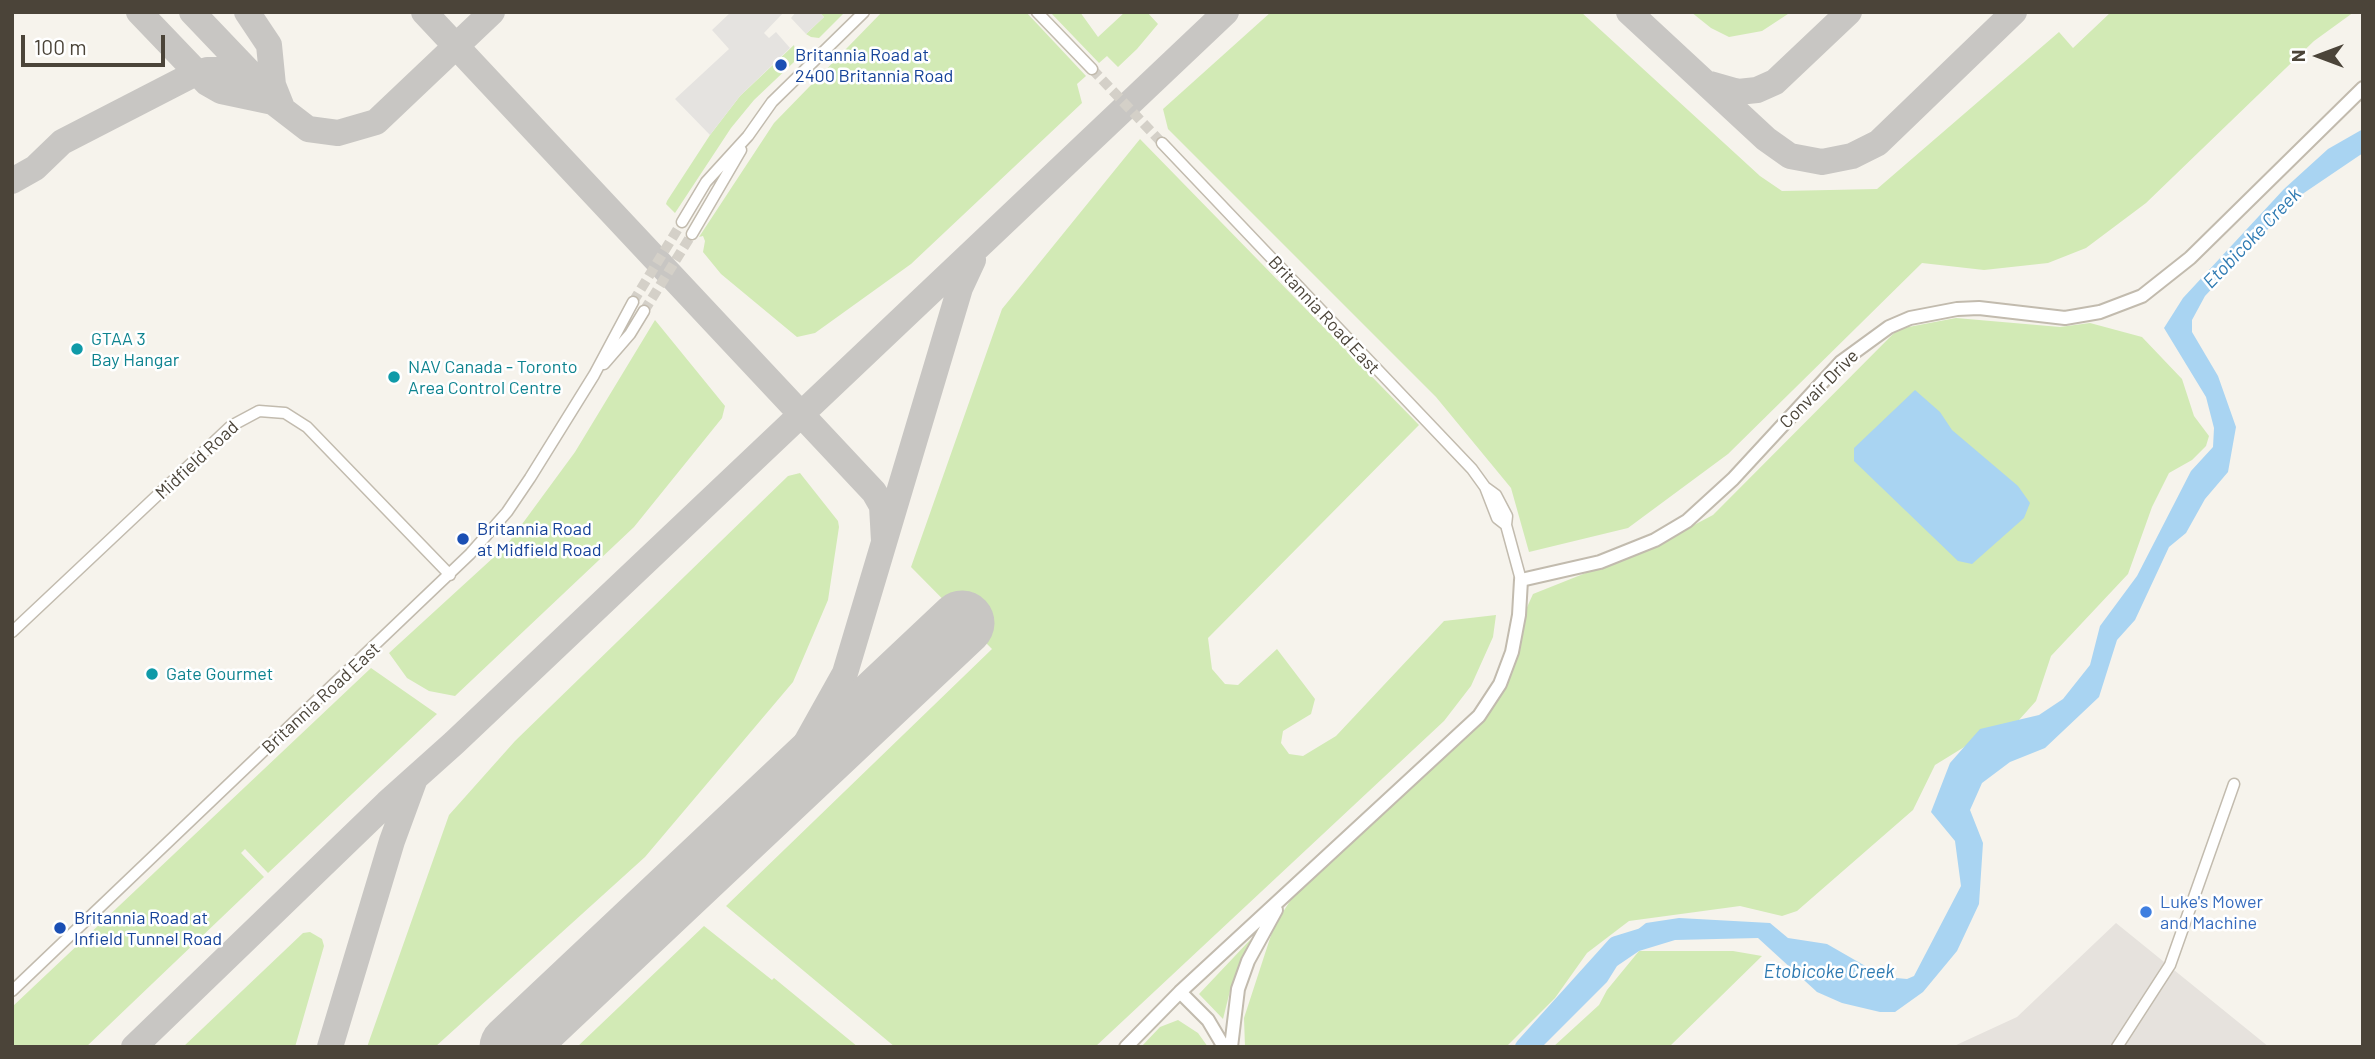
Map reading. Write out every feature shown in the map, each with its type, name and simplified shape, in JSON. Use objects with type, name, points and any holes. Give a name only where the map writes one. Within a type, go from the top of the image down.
[{"type":"street","points":[[692,234],[748,136],[772,102],[864,12]]},
{"type":"street","points":[[1037,12],[1092,69]]},
{"type":"street","name":"Convair Drive","points":[[1521,580],[1600,562],[1656,540],[1687,521],[1733,479],[1841,362],[1889,327],[1910,318],[1957,309],[1979,308],[2065,318],[2100,312],[2142,296],[2190,258],[2363,88]]},
{"type":"street","points":[[682,222],[706,182],[748,136]]},
{"type":"street","name":"Britannia Road East","points":[[1126,1047],[1180,992],[1479,716],[1500,684],[1512,652],[1520,615],[1521,580],[1506,525],[1497,518],[1485,488],[1472,469],[1162,143]]},
{"type":"street","name":"Britannia Road East","points":[[12,991],[450,575],[507,512],[594,375],[633,302]]},
{"type":"street","name":"Britannia Road East","points":[[594,375],[630,334],[645,311]]},
{"type":"street","name":"Midfield Road","points":[[12,632],[231,426],[259,411],[285,413],[307,428],[450,575]]},
{"type":"street","points":[[2117,1047],[2171,965],[2234,783]]},
{"type":"street","points":[[1231,1047],[1234,1004],[1242,974],[1282,900]]},
{"type":"street","points":[[1180,992],[1209,1020],[1224,1047]]},
{"type":"shaded area","points":[[731,12],[784,12],[764,33],[769,38],[776,32],[790,48],[740,96],[710,135],[675,99],[729,49],[712,30]]},
{"type":"shaded area","points":[[796,12],[819,12],[824,17],[806,34],[791,18]]},
{"type":"shaded area","points":[[2116,923],[2269,1047],[1952,1047],[2017,1017]]},
{"type":"green space","points":[[819,12],[845,12],[819,38],[811,37],[806,34],[824,17]]},
{"type":"green space","points":[[882,12],[1026,12],[1086,76],[1077,84],[1082,103],[911,264],[815,333],[797,337],[721,274],[703,252],[705,241],[703,236],[699,237],[774,123]]},
{"type":"green space","points":[[1050,12],[1080,12],[1098,37],[1125,12],[1147,12],[1158,24],[1118,67],[1107,56],[1099,63]]},
{"type":"green space","points":[[1271,12],[1581,12],[1760,176],[1782,191],[1877,189],[2059,32],[2073,48],[2111,12],[2354,12],[2314,41],[2146,203],[2086,248],[2048,263],[1984,270],[1922,263],[1728,454],[1628,528],[1529,552],[1511,488],[1436,397],[1168,129],[1163,109]]},
{"type":"green space","points":[[1691,12],[1791,12],[1762,31],[1729,37],[1711,28]]},
{"type":"green space","points":[[794,45],[794,62],[754,100],[731,128],[675,213],[666,204],[667,201],[710,135],[740,96]]},
{"type":"green space","points":[[1140,139],[1419,425],[1208,638],[1212,669],[1225,684],[1238,685],[1277,649],[1315,699],[1311,714],[1283,731],[1281,743],[1289,754],[1303,756],[1336,736],[1444,621],[1496,615],[1493,637],[1471,686],[1444,721],[1095,1047],[895,1047],[726,906],[992,649],[911,567],[1002,309]]},
{"type":"green space","points":[[1956,318],[2060,327],[2090,323],[2142,337],[2182,379],[2194,416],[2209,436],[2206,446],[2192,460],[2169,473],[2152,507],[2128,574],[2051,656],[2036,701],[2019,720],[1987,733],[1935,765],[1913,810],[1797,911],[1782,916],[1740,906],[1629,921],[1587,953],[1555,998],[1506,1047],[1245,1047],[1244,1018],[1274,926],[1306,876],[1476,720],[1533,594],[1656,545],[1713,515],[1898,329]]},
{"type":"green space","points":[[655,320],[725,406],[722,418],[634,527],[455,696],[429,691],[407,678],[389,653],[506,546],[575,452]]},
{"type":"green space","points":[[800,473],[838,521],[839,527],[828,600],[793,682],[645,857],[435,1047],[367,1047],[449,815],[515,741],[788,476]]},
{"type":"green space","points":[[371,668],[437,714],[268,873],[245,849],[241,853],[264,877],[86,1047],[12,1047],[12,1007]]},
{"type":"green space","points":[[704,926],[772,980],[774,978],[858,1047],[577,1047]]},
{"type":"green space","points":[[310,932],[322,939],[324,946],[295,1047],[183,1047],[303,933]]},
{"type":"green space","points":[[1251,939],[1231,987],[1223,1019],[1199,994]]},
{"type":"green space","points":[[1639,951],[1733,951],[1762,956],[1669,1047],[1553,1047],[1599,1005],[1607,990]]},
{"type":"green space","points":[[1178,1020],[1198,1033],[1208,1047],[1141,1047],[1160,1027]]},
{"type":"water","name":"Etobicoke Creek","points":[[2363,129],[2363,153],[2298,197],[2205,296],[2192,320],[2192,332],[2218,376],[2236,427],[2228,472],[2205,499],[2186,533],[2169,547],[2135,620],[2117,640],[2099,697],[2045,748],[2010,762],[1982,783],[1970,810],[1983,843],[1979,904],[1957,951],[1923,992],[1895,1012],[1880,1012],[1842,1003],[1817,992],[1758,938],[1675,940],[1639,951],[1617,966],[1607,982],[1542,1047],[1520,1047],[1577,994],[1607,954],[1646,923],[1679,918],[1770,923],[1788,938],[1827,944],[1867,967],[1875,976],[1907,979],[1914,976],[1961,886],[1955,841],[1931,812],[1950,763],[1980,729],[2039,715],[2063,699],[2090,665],[2100,626],[2137,576],[2191,471],[2213,447],[2214,428],[2206,397],[2164,328],[2183,298],[2284,189],[2328,149]]},
{"type":"water","points":[[1915,390],[1940,412],[1952,430],[2018,486],[2030,503],[2024,518],[1972,564],[1958,561],[1854,461],[1854,448]]},
{"type":"waterway","name":"Etobicoke Creek","points":[[1524,1047],[1616,945],[1642,937]]},
{"type":"taxiway","points":[[139,12],[207,83],[221,91],[273,102],[308,129],[338,133],[376,122],[492,12]]},
{"type":"taxiway","points":[[192,12],[254,77]]},
{"type":"taxiway","points":[[247,12],[269,45],[273,85],[281,105]]},
{"type":"taxiway","points":[[424,12],[874,492],[882,506],[884,541]]},
{"type":"taxiway","points":[[134,1047],[387,803],[454,743],[1226,12]]},
{"type":"taxiway","points":[[1629,12],[1766,139],[1790,156],[1822,162],[1852,156],[1878,143],[2014,12]]},
{"type":"taxiway","points":[[1710,84],[1738,92],[1757,90],[1775,82],[1849,12]]},
{"type":"taxiway","points":[[12,181],[35,168],[62,142],[192,75],[207,70],[227,70],[243,74],[266,90]]},
{"type":"taxiway","points":[[748,823],[798,757],[845,673],[960,288],[973,260]]},
{"type":"taxiway","points":[[330,1047],[392,841],[414,781]]},
{"type":"runway","points":[[512,1047],[962,623]]},
{"type":"tunnel","points":[[1092,69],[1162,143]]},
{"type":"tunnel","points":[[633,302],[682,222]]},
{"type":"tunnel","points":[[644,311],[692,234]]},
{"type":"place","name":"Britannia Road at 2400 Britannia Road","points":[[781,65]]},
{"type":"place","name":"GTAA 3 Bay Hangar","points":[[77,349]]},
{"type":"place","name":"NAV Canada - Toronto Area Control Centre","points":[[394,377]]},
{"type":"place","name":"Britannia Road at Midfield Road","points":[[463,539]]},
{"type":"place","name":"Gate Gourmet","points":[[152,674]]},
{"type":"place","name":"Luke's Mower and Machine","points":[[2146,912]]},
{"type":"place","name":"Britannia Road at Infield Tunnel Road","points":[[60,928]]}]
